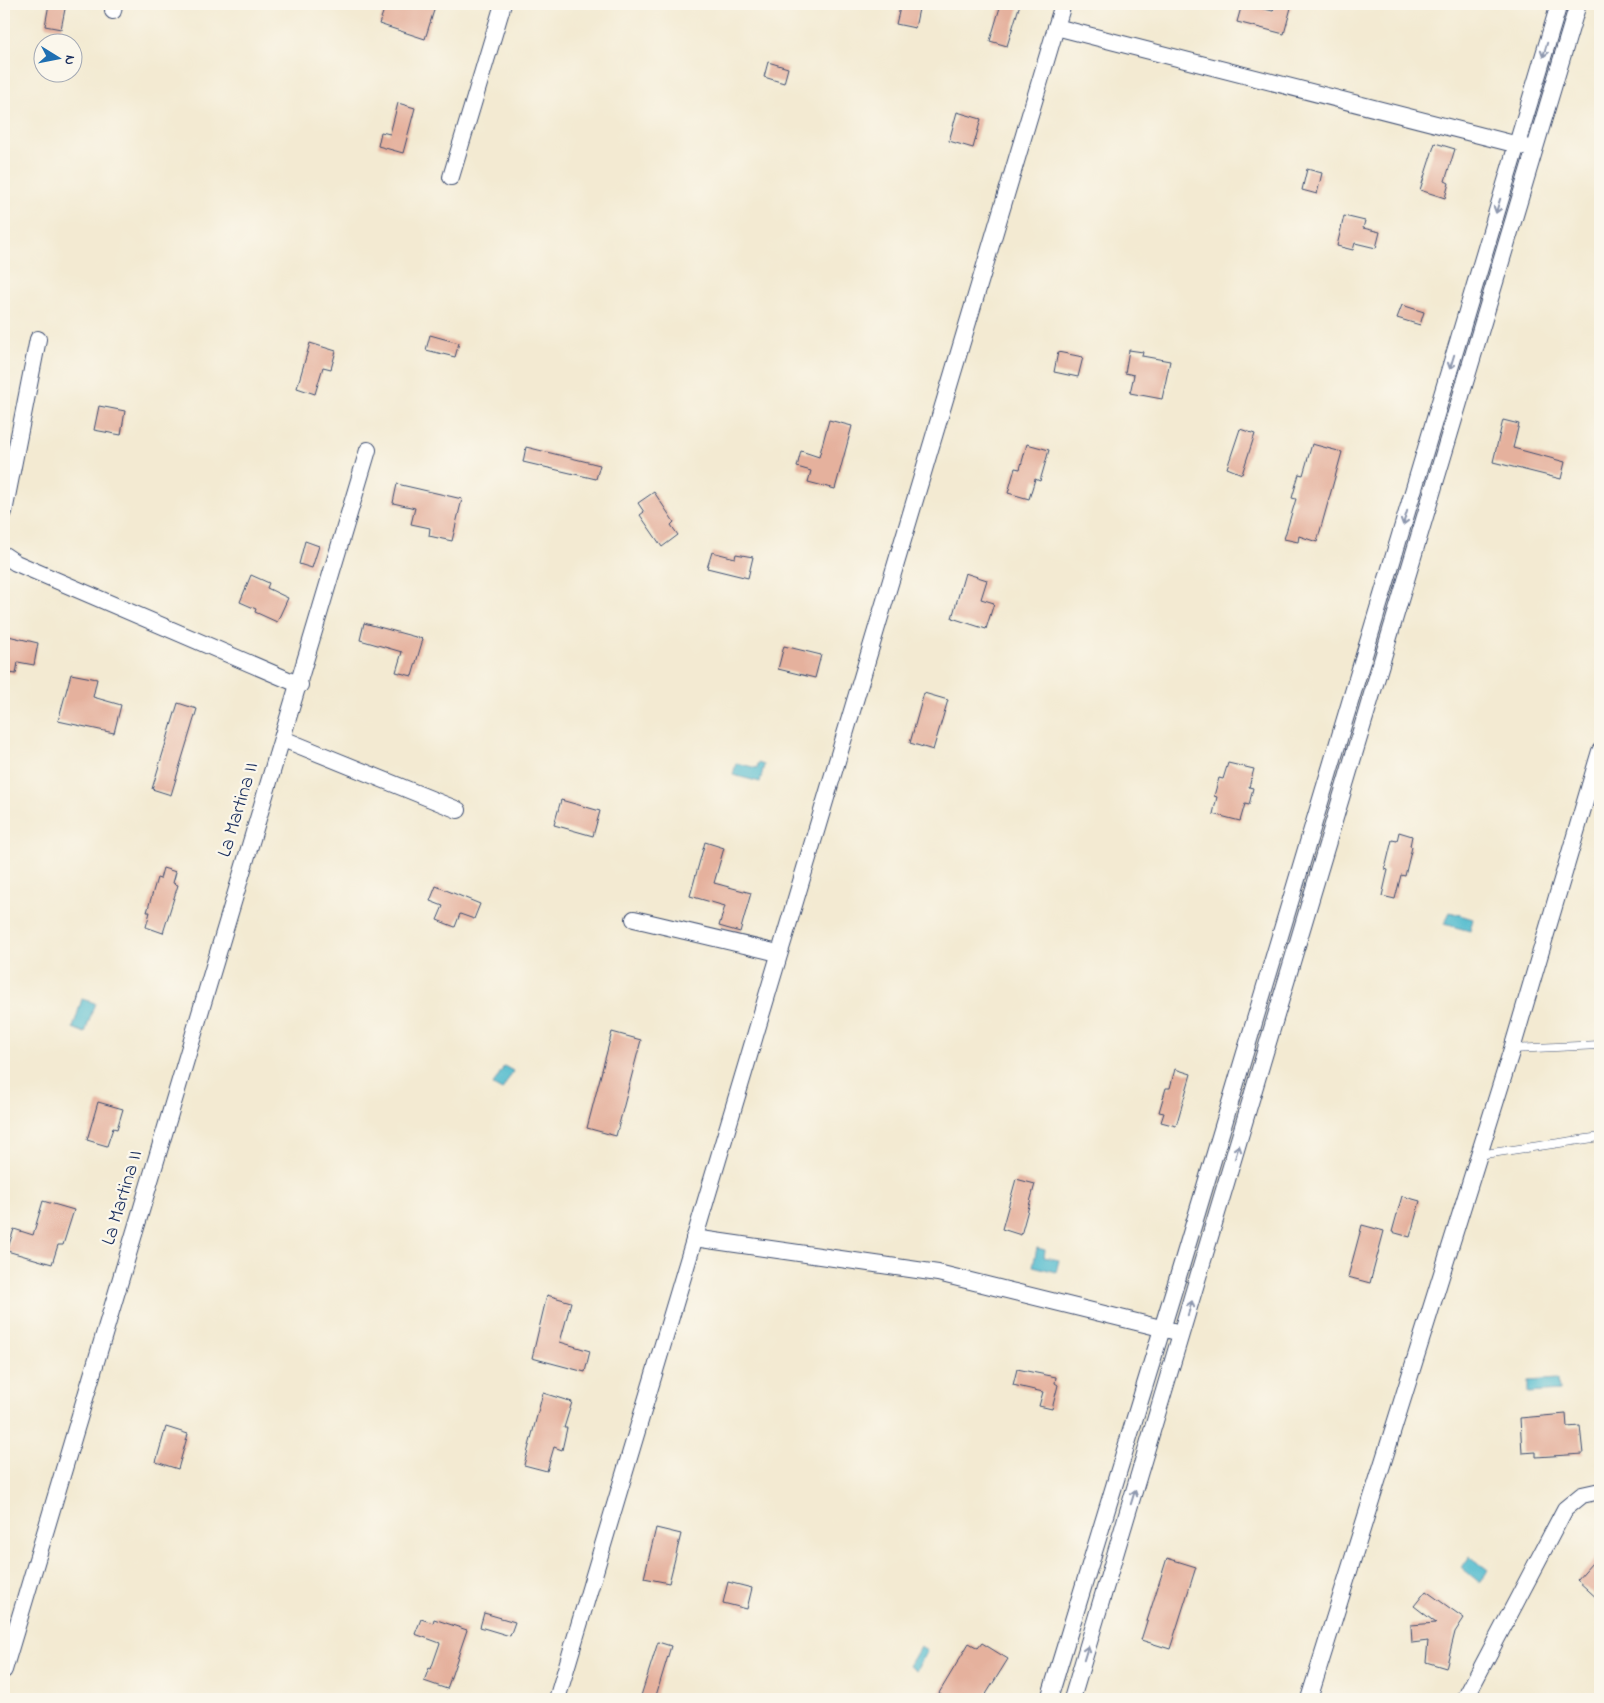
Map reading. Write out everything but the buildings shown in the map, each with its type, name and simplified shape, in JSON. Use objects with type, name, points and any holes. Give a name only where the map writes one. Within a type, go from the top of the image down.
[{"type":"street","points":[[451,177],[503,4]]},
{"type":"street","points":[[557,1699],[778,953],[1063,4]]},
{"type":"street","points":[[1049,1699],[1162,1329],[1559,4]]},
{"type":"street","points":[[1072,1699],[1578,4]]},
{"type":"street","points":[[1056,28],[1535,149]]},
{"type":"street","points":[[4,512],[38,339]]},
{"type":"street","name":"La Martina II","points":[[4,1670],[300,685],[368,450]]},
{"type":"street","points":[[4,554],[10,561],[300,685]]},
{"type":"street","points":[[283,740],[458,810]]},
{"type":"street","points":[[1309,1699],[1512,1049],[1600,752]]},
{"type":"street","points":[[634,919],[778,953]]},
{"type":"street","points":[[694,1238],[938,1273],[1182,1334]]},
{"type":"street","points":[[1465,1699],[1565,1509],[1582,1495],[1600,1491]]},
{"type":"lane","points":[[1512,1049],[1600,1045]]},
{"type":"lane","points":[[1478,1155],[1600,1137]]},
{"type":"water","points":[[736,763],[757,768],[758,763],[764,765],[760,782],[733,775]]},
{"type":"water","points":[[1450,912],[1473,919],[1470,931],[1444,924]]},
{"type":"water","points":[[82,999],[95,1003],[85,1033],[73,1028]]},
{"type":"water","points":[[504,1066],[513,1071],[502,1090],[493,1085]]},
{"type":"water","points":[[1037,1248],[1045,1250],[1044,1257],[1059,1260],[1056,1272],[1033,1266]]},
{"type":"water","points":[[1558,1379],[1559,1391],[1528,1393],[1528,1381]]},
{"type":"water","points":[[1470,1557],[1488,1571],[1479,1582],[1462,1568]]},
{"type":"water","points":[[920,1647],[927,1651],[916,1671],[909,1666]]}]
